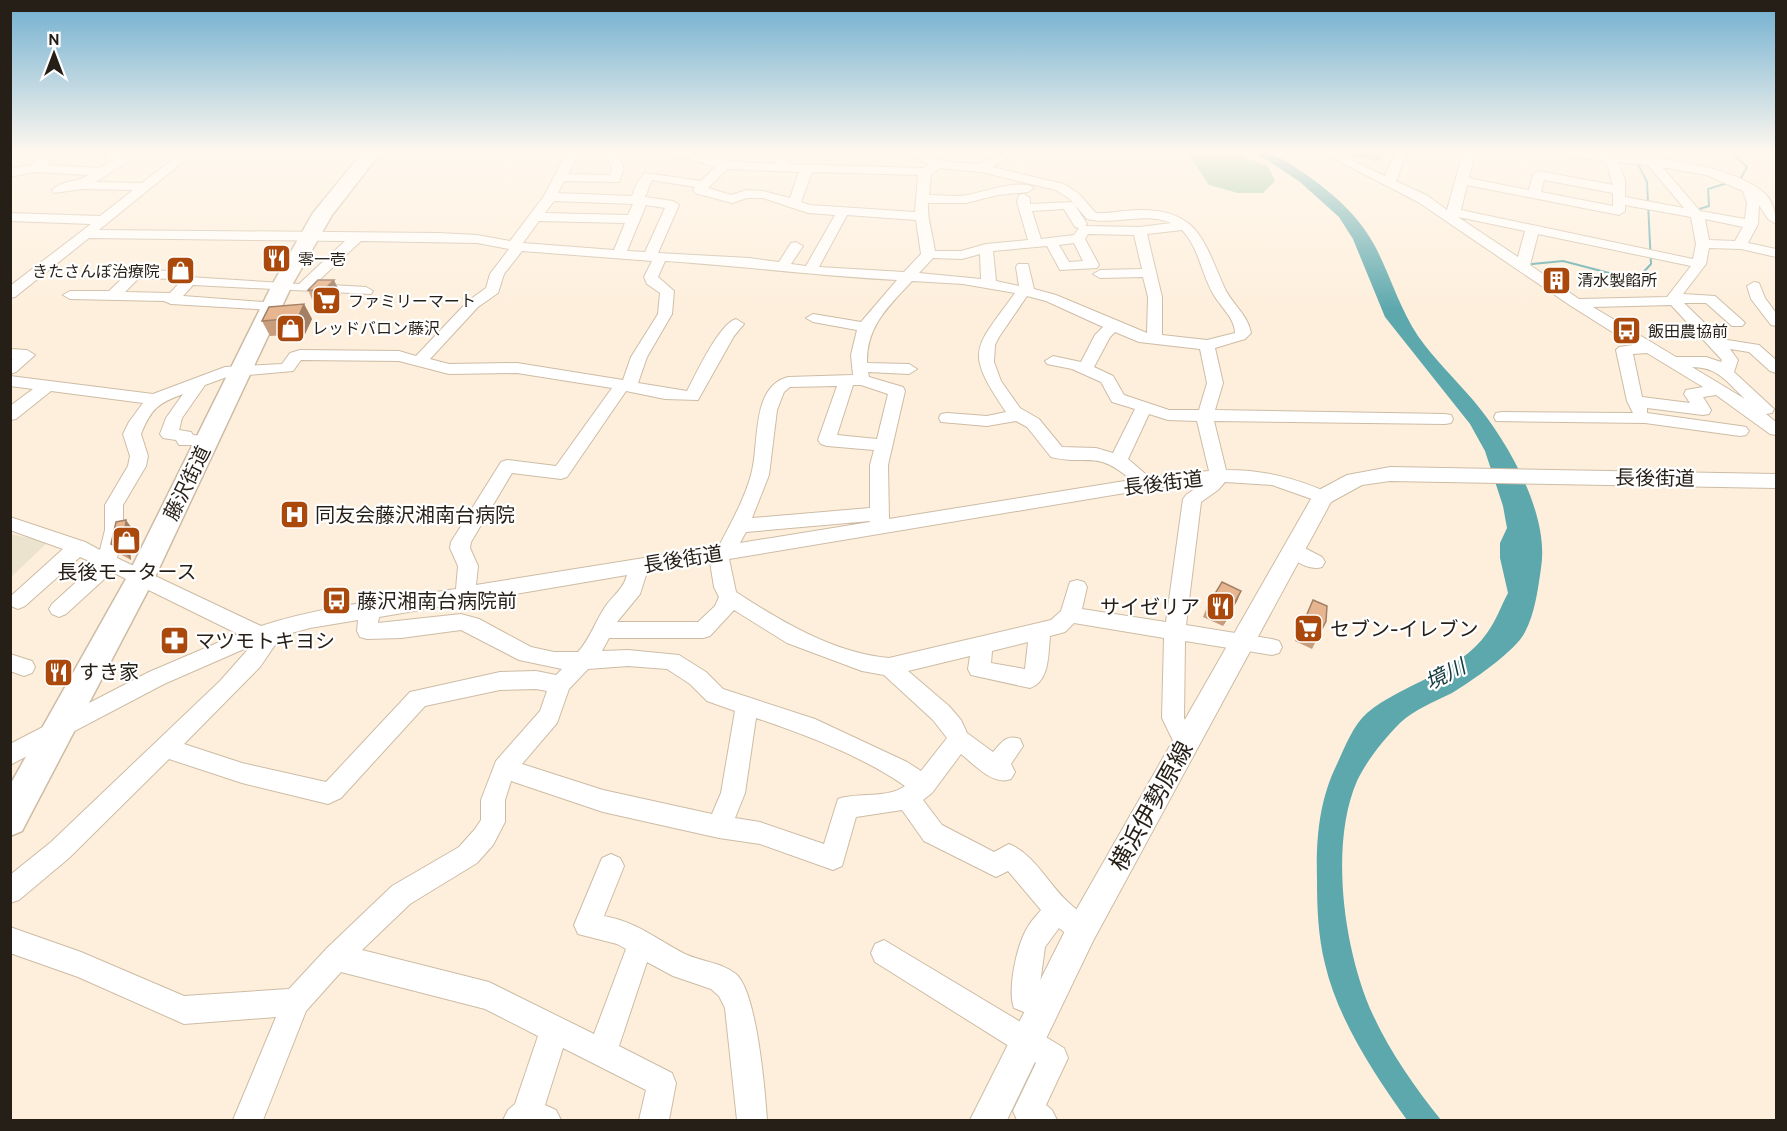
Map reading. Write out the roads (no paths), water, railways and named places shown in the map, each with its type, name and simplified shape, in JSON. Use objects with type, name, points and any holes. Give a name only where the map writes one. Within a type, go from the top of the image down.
[{"type":"highway","name":"藤沢街道","points":[[10,820],[62,728],[141,577],[240,371],[284,292],[308,237],[330,205]]},
{"type":"main road","name":"長後街道","points":[[1323,497],[1350,486],[1382,481],[1776,481]]},
{"type":"main road","name":"長後街道","points":[[1532,481],[1776,490]]},
{"type":"main road","name":"横浜伊勢原線","points":[[988,1120],[1082,930],[1186,744],[1244,643],[1305,556],[1323,497]]},
{"type":"street","points":[[10,294],[120,205]]},
{"type":"street","points":[[418,362],[435,348],[473,304],[491,292],[497,274],[544,205]]},
{"type":"street","points":[[619,254],[637,205]]},
{"type":"street","points":[[465,595],[468,566],[460,548],[461,542],[507,466],[561,473],[625,386],[664,314],[667,291],[652,281],[651,277],[672,205]]},
{"type":"street","points":[[796,205],[808,209],[922,216]]},
{"type":"street","points":[[922,205],[922,216],[933,255],[982,283]]},
{"type":"street","points":[[1024,205],[1036,243]]},
{"type":"street","points":[[1025,208],[1068,205],[1092,265],[1065,267],[1051,242]]},
{"type":"street","points":[[84,234],[438,237],[477,239],[516,247],[619,254],[656,256],[734,254],[810,271],[982,283],[1025,292],[1077,308],[1139,338],[1207,345],[1240,336],[1243,333],[1243,328],[1220,293],[1195,233],[1187,226],[1152,215],[1092,216],[1081,205]]},
{"type":"street","points":[[1435,205],[1450,212],[1576,303],[1719,390],[1776,430]]},
{"type":"street","points":[[1450,212],[1452,205]]},
{"type":"street","points":[[1588,205],[1619,211],[1619,205]]},
{"type":"street","points":[[1657,205],[1751,225]]},
{"type":"street","points":[[1688,205],[1697,215],[1703,244],[1699,264],[1675,293],[1674,299],[1688,316],[1719,343],[1730,360],[1725,369]]},
{"type":"street","points":[[1741,245],[1751,225],[1753,205]]},
{"type":"street","points":[[1762,205],[1768,214],[1776,220]]},
{"type":"street","points":[[810,271],[843,211]]},
{"type":"street","points":[[1450,212],[1699,264]]},
{"type":"street","points":[[10,217],[102,220]]},
{"type":"street","points":[[535,217],[633,219]]},
{"type":"street","points":[[884,445],[827,441],[856,376],[858,351],[872,316],[933,255],[962,255],[986,248],[1051,242],[1081,235],[1187,226]]},
{"type":"street","points":[[1523,266],[1533,228]]},
{"type":"street","points":[[1140,231],[1155,297],[1154,339]]},
{"type":"street","points":[[171,300],[189,281],[284,292],[357,237]]},
{"type":"street","points":[[1703,244],[1730,247],[1741,245],[1776,253]]},
{"type":"street","points":[[783,266],[796,246]]},
{"type":"street","points":[[982,283],[986,248]]},
{"type":"street","points":[[857,274],[865,260]]},
{"type":"street","points":[[1023,267],[1025,292],[987,345],[986,362],[993,381],[1018,415],[1033,423],[1057,453],[1085,453],[1118,461],[1128,465],[1146,483]]},
{"type":"street","points":[[1100,274],[1150,273]]},
{"type":"street","points":[[113,296],[135,274],[177,275]]},
{"type":"street","points":[[1754,286],[1758,299],[1776,322]]},
{"type":"street","points":[[70,295],[168,297],[171,300],[284,292],[366,291]]},
{"type":"street","points":[[1576,303],[1710,299],[1737,323]]},
{"type":"street","points":[[813,318],[866,327]]},
{"type":"street","points":[[10,381],[154,399],[225,372],[287,368],[296,356],[300,355],[399,356],[449,369],[517,368],[665,394],[692,396],[727,334],[736,324]]},
{"type":"street","points":[[1085,370],[1102,335],[1113,326]]},
{"type":"street","points":[[1719,343],[1754,348],[1776,368]]},
{"type":"street","points":[[1186,744],[1173,718],[1175,632],[1192,499],[1212,486],[1219,477],[1205,417],[1215,382],[1207,345]]},
{"type":"street","points":[[1645,418],[1635,402],[1624,350],[1648,348]]},
{"type":"street","points":[[10,354],[27,355],[10,369]]},
{"type":"street","points":[[1053,361],[1076,365],[1107,379],[1118,398],[1168,415],[1445,418]]},
{"type":"street","points":[[1672,362],[1706,362],[1725,369],[1726,373],[1766,409],[1766,413],[1758,416]]},
{"type":"street","points":[[909,369],[788,382],[780,386],[772,400],[765,423],[764,462],[739,526],[722,553],[724,587],[729,597],[794,637],[870,665],[889,667],[1058,626],[1070,615],[1077,586]]},
{"type":"street","points":[[739,526],[880,520],[878,485],[884,445],[897,391],[856,376]]},
{"type":"street","points":[[198,384],[174,417],[169,434],[185,436],[185,441],[207,441]]},
{"type":"street","points":[[10,416],[47,386]]},
{"type":"street","points":[[1635,402],[1703,410],[1692,394],[1719,390]]},
{"type":"street","points":[[59,609],[109,561],[114,530],[114,505],[137,466],[139,456],[132,434],[137,422],[154,399]]},
{"type":"street","points":[[1118,461],[1144,407]]},
{"type":"street","points":[[947,418],[987,421],[1018,415]]},
{"type":"street","points":[[1502,417],[1645,418],[1740,431]]},
{"type":"street","name":"長後街道","points":[[10,755],[220,648],[267,631],[369,610],[722,553],[880,520],[1146,483],[1219,477],[1271,479],[1323,497]]},
{"type":"street","points":[[10,523],[109,561],[205,611],[267,631],[252,661],[60,850],[10,891]]},
{"type":"street","points":[[18,601],[78,548]]},
{"type":"street","points":[[248,1120],[296,1002],[336,957],[401,895],[468,855],[484,837],[493,822],[493,800],[504,768],[549,716],[560,685],[584,661],[613,611],[633,589],[639,566]]},
{"type":"street","points":[[604,630],[703,630],[723,611],[729,597]]},
{"type":"street","points":[[369,610],[367,631],[401,630],[461,622],[472,625],[526,654],[554,660],[584,661],[628,658],[671,661],[698,678],[715,695],[807,726],[899,770],[916,792],[933,833],[996,865],[1010,856],[1057,910],[1082,930]]},
{"type":"street","points":[[1070,615],[1272,647]]},
{"type":"street","points":[[983,643],[979,669],[1030,679],[1035,672],[1040,631]]},
{"type":"street","points":[[889,667],[941,713],[953,727],[958,740],[999,770],[1012,746]]},
{"type":"street","points":[[164,748],[242,773],[328,793],[333,791],[418,698],[500,681],[536,680],[560,685]]},
{"type":"street","points":[[719,827],[733,793],[747,707]]},
{"type":"street","points":[[504,768],[603,801],[719,827],[760,833],[833,858],[846,807],[893,802],[916,792],[958,740]]},
{"type":"street","points":[[611,866],[587,925],[621,932],[682,967],[718,978],[729,986],[739,1007],[752,1120]]},
{"type":"street","points":[[1024,998],[1034,941],[1057,910]]},
{"type":"street","points":[[10,940],[81,965],[184,1010],[296,1002]]},
{"type":"street","points":[[603,1052],[619,1000],[642,942]]},
{"type":"street","points":[[884,953],[1054,1058],[1028,1111],[1042,1120]]},
{"type":"street","points":[[336,957],[489,996],[603,1052],[662,1083],[654,1120]]},
{"type":"street","points":[[530,1118],[555,1028]]},
{"type":"water","name":"境川","points":[[1325,205],[1343,205],[1371,238],[1418,336],[1486,416],[1512,456],[1532,502],[1539,525],[1542,547],[1534,609],[1520,640],[1492,666],[1470,682],[1425,706],[1400,723],[1361,773],[1348,807],[1342,867],[1348,930],[1354,961],[1380,1029],[1413,1083],[1441,1120],[1407,1120],[1370,1066],[1339,1006],[1325,964],[1319,932],[1318,834],[1322,806],[1331,778],[1350,737],[1362,718],[1397,693],[1462,658],[1475,647],[1493,624],[1508,593],[1500,558],[1500,543],[1507,528],[1503,506],[1485,451],[1470,424],[1385,317],[1353,239],[1339,217]]},
{"type":"waterway","points":[[1532,264],[1563,261],[1636,280],[1651,264],[1648,205]]},
{"type":"waterway","points":[[1696,210],[1709,205]]},
{"type":"place","name":"零一壱","points":[[277,259]]},
{"type":"place","name":"きたさんぽ治療院","points":[[181,271]]},
{"type":"place","name":"清水製餡所","points":[[1556,280]]},
{"type":"place","name":"ファミリーマート","points":[[327,301]]},
{"type":"place","name":"レッドバロン藤沢","points":[[291,328]]},
{"type":"place","name":"飯田農協前","points":[[1627,331]]},
{"type":"place","name":"同友会藤沢湘南台病院","points":[[294,515]]},
{"type":"place","name":"長後モータース","points":[[127,541]]},
{"type":"place","name":"藤沢湘南台病院前","points":[[336,601]]},
{"type":"place","name":"サイゼリア","points":[[1221,607]]},
{"type":"place","name":"セブン-イレブン","points":[[1309,629]]},
{"type":"place","name":"マツモトキヨシ","points":[[174,641]]},
{"type":"place","name":"すき家","points":[[58,672]]}]
